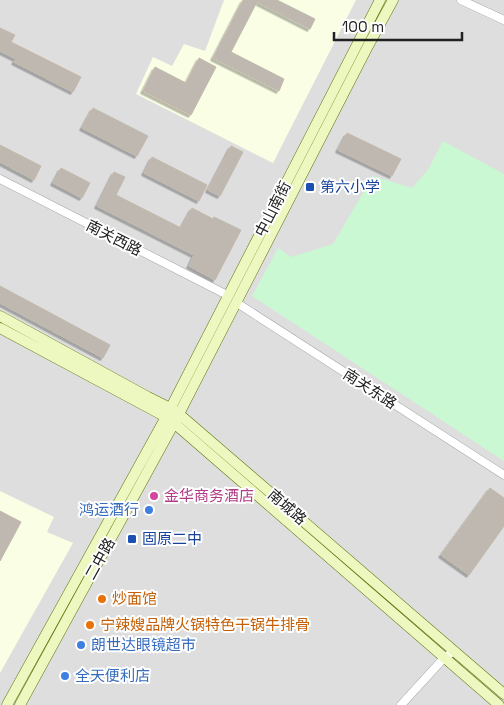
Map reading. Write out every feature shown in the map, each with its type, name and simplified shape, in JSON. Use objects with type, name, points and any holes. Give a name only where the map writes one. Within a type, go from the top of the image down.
[{"type":"main road","name":"中山南街","points":[[233,299],[380,0]]},
{"type":"main road","name":"中山南街","points":[[172,415],[393,0]]},
{"type":"main road","name":"南城路","points":[[0,316],[148,397],[172,415],[504,694]]},
{"type":"main road","name":"南城路","points":[[0,328],[172,415],[499,705]]},
{"type":"main road","name":"二中路","points":[[7,705],[172,415]]},
{"type":"main road","name":"二中路","points":[[20,705],[172,415]]},
{"type":"street","points":[[461,0],[504,20]]},
{"type":"street","name":"南关西路","points":[[0,179],[233,299]]},
{"type":"street","name":"南关东路","points":[[233,299],[504,476]]},
{"type":"street","points":[[401,705],[444,658],[454,651]]},
{"type":"shaded area","points":[[0,0],[504,0],[504,705],[0,705]]},
{"type":"shaded area","points":[[224,0],[356,0],[273,163],[136,94],[153,57],[172,66],[184,44],[205,51]]},
{"type":"shaded area","points":[[0,491],[54,517],[47,532],[73,543],[0,673]]},
{"type":"green space","points":[[443,141],[504,174],[504,461],[252,296],[278,248],[291,257],[333,244],[373,176],[412,188],[428,170]]},
{"type":"building","points":[[243,0],[277,0],[315,19],[310,29],[257,2],[231,52],[284,79],[279,91],[213,58]]},
{"type":"building","points":[[0,28],[15,35],[11,42],[81,77],[73,92],[14,62],[16,59],[0,51]]},
{"type":"building","points":[[199,58],[216,67],[191,115],[143,91],[155,67],[186,83]]},
{"type":"building","points":[[93,108],[148,136],[137,156],[82,128]]},
{"type":"building","points":[[347,133],[401,159],[392,176],[338,150]]},
{"type":"building","points":[[0,145],[41,166],[34,180],[0,162]]},
{"type":"building","points":[[231,146],[243,152],[220,196],[208,190]]},
{"type":"building","points":[[152,157],[207,185],[199,201],[144,173]]},
{"type":"building","points":[[61,168],[90,183],[82,198],[53,183]]},
{"type":"building","points":[[114,172],[125,177],[116,195],[181,228],[192,208],[241,230],[215,280],[189,266],[194,255],[97,206]]},
{"type":"building","points":[[0,286],[110,345],[103,358],[0,303]]},
{"type":"building","points":[[490,488],[504,498],[504,526],[469,575],[441,555]]},
{"type":"building","points":[[0,511],[21,522],[0,561]]},
{"type":"place","name":"第六小学","points":[[310,187]]},
{"type":"place","name":"金华商务酒店","points":[[154,496]]},
{"type":"place","name":"鸿运酒行","points":[[149,510]]},
{"type":"place","name":"固原二中","points":[[132,539]]},
{"type":"place","name":"炒面馆","points":[[102,599]]},
{"type":"place","name":"宁辣嫂品牌火锅特色干锅牛排骨","points":[[90,625]]},
{"type":"place","name":"朗世达眼镜超市","points":[[81,645]]},
{"type":"place","name":"全天便利店","points":[[65,676]]}]
